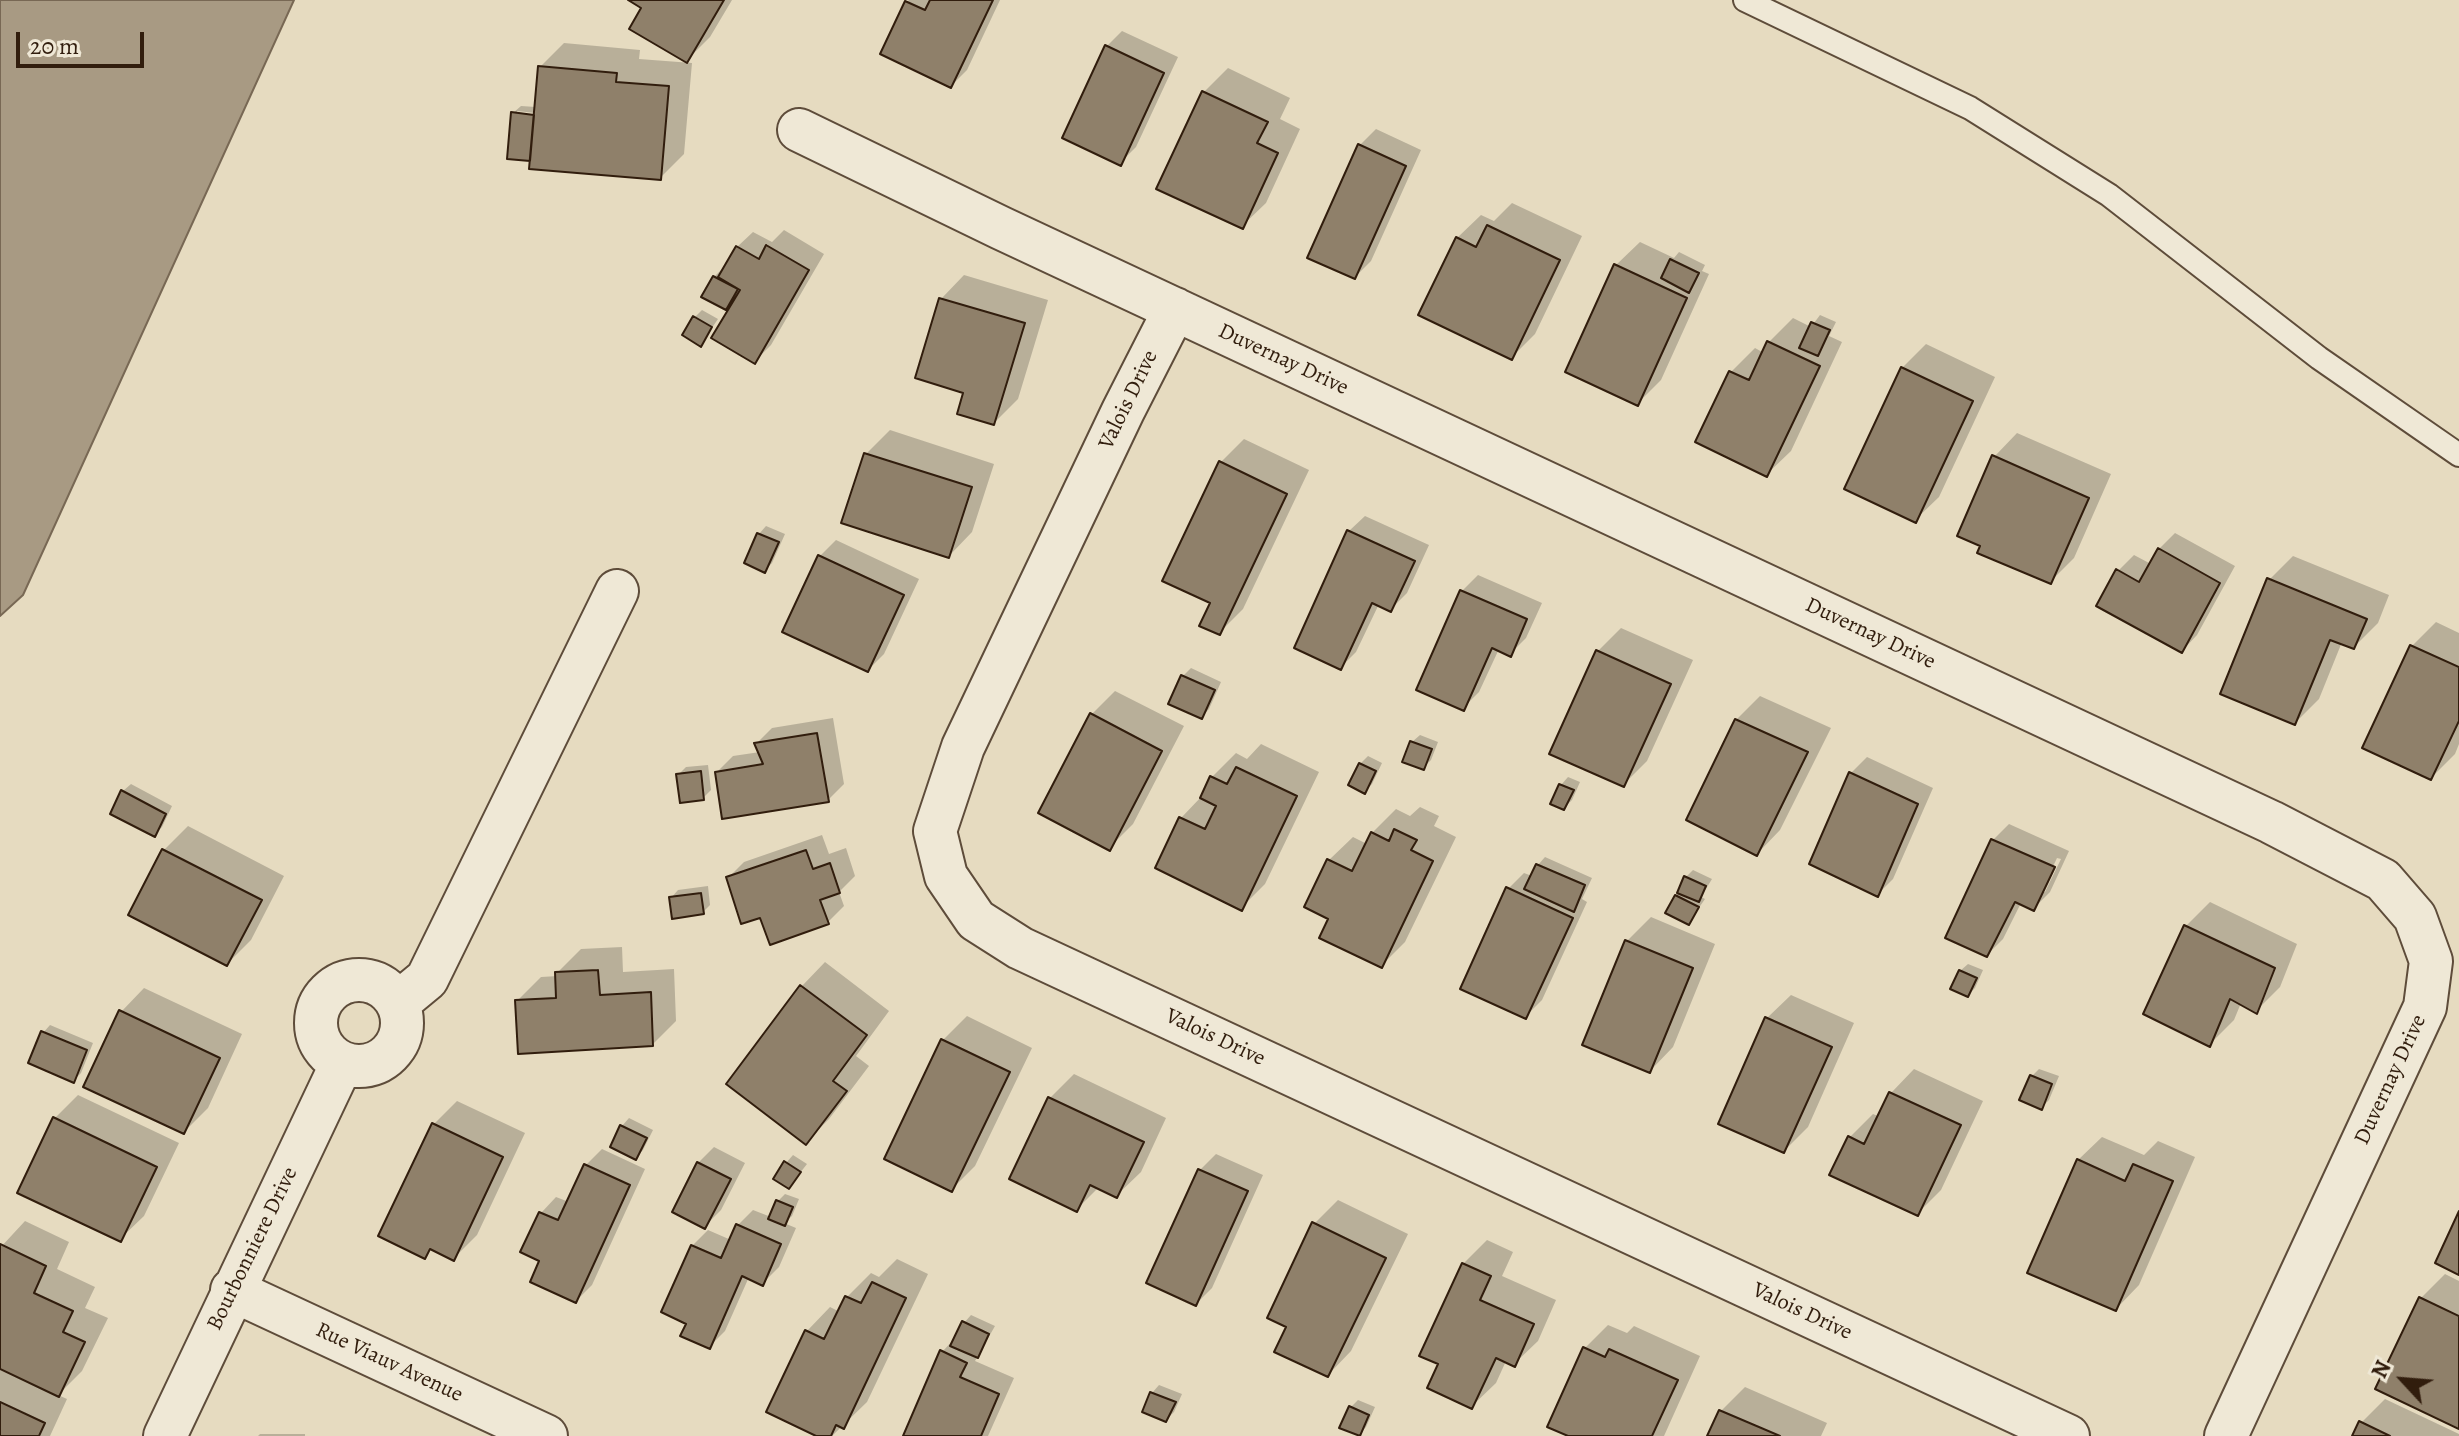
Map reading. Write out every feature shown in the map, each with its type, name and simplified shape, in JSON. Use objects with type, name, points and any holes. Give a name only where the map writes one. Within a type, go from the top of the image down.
[{"type":"street","name":"Duvernay Drive","points":[[799,130],[2228,801],[2383,880],[2415,917],[2431,961],[2425,1007],[2226,1436]]},
{"type":"street","name":"Valois Drive","points":[[1175,309],[1116,425],[963,747],[944,803],[935,831],[946,876],[976,920],[1020,948],[2068,1436]]},
{"type":"street","points":[[398,1003],[427,979],[617,591]]},
{"type":"street","points":[[363,979],[377,983],[389,991],[398,1003],[402,1018],[401,1033],[395,1047],[371,1065],[342,1063],[321,1046],[315,1019],[319,1006],[326,994],[349,980],[363,979]]},
{"type":"street","name":"Bourbonniere Drive","points":[[165,1436],[342,1063]]},
{"type":"street","name":"Rue Viauv Avenue","points":[[232,1290],[546,1436]]},
{"type":"lane","points":[[1745,0],[1970,108],[2109,195],[2319,358],[2459,455]]},
{"type":"shaded area","points":[[0,0],[294,0],[23,595],[0,616]]},
{"type":"building","points":[[628,0],[724,0],[687,63],[629,29],[641,8]]},
{"type":"building","points":[[930,0],[993,0],[951,88],[880,54],[905,1],[925,10]]},
{"type":"building","points":[[1105,45],[1164,73],[1121,166],[1062,138]]},
{"type":"building","points":[[538,66],[617,73],[616,82],[669,86],[661,180],[529,169]]},
{"type":"building","points":[[1202,91],[1268,122],[1257,143],[1278,153],[1243,229],[1156,189]]},
{"type":"building","points":[[511,112],[534,115],[530,161],[507,159]]},
{"type":"building","points":[[1358,144],[1406,166],[1355,279],[1307,258]]},
{"type":"building","points":[[1487,225],[1560,260],[1512,360],[1418,315],[1456,237],[1476,247]]},
{"type":"building","points":[[766,245],[809,270],[755,364],[711,338],[740,290],[718,277],[736,246],[759,259]]},
{"type":"building","points":[[1670,259],[1699,273],[1689,293],[1661,278]]},
{"type":"building","points":[[1614,264],[1687,298],[1638,406],[1565,372]]},
{"type":"building","points":[[713,276],[738,289],[726,310],[701,297]]},
{"type":"building","points":[[939,298],[1025,323],[994,425],[957,414],[963,393],[915,378]]},
{"type":"building","points":[[693,316],[712,327],[701,347],[682,335]]},
{"type":"building","points":[[1811,322],[1830,330],[1818,356],[1799,348]]},
{"type":"building","points":[[1767,341],[1820,366],[1767,477],[1695,442],[1729,371],[1749,380]]},
{"type":"building","points":[[1901,367],[1973,401],[1916,523],[1844,489]]},
{"type":"building","points":[[864,453],[972,487],[949,558],[841,523]]},
{"type":"building","points":[[1992,455],[2089,498],[2051,584],[1977,553],[1980,546],[1957,536]]},
{"type":"building","points":[[1219,461],[1287,494],[1220,635],[1199,626],[1210,603],[1162,581]]},
{"type":"building","points":[[1347,530],[1415,561],[1391,612],[1372,603],[1341,670],[1294,648]]},
{"type":"building","points":[[757,533],[779,542],[765,573],[744,563]]},
{"type":"building","points":[[2158,548],[2220,583],[2182,653],[2096,606],[2116,569],[2139,582]]},
{"type":"building","points":[[818,555],[904,595],[868,672],[782,632]]},
{"type":"building","points":[[2267,578],[2367,619],[2354,649],[2330,640],[2295,725],[2220,694]]},
{"type":"building","points":[[1460,590],[1527,619],[1511,657],[1492,648],[1464,711],[1416,690]]},
{"type":"building","points":[[2410,645],[2459,667],[2459,721],[2431,780],[2362,748]]},
{"type":"building","points":[[1596,650],[1671,684],[1624,787],[1549,754]]},
{"type":"building","points":[[1181,675],[1215,690],[1202,719],[1168,704]]},
{"type":"building","points":[[1090,713],[1162,751],[1110,851],[1038,813]]},
{"type":"building","points":[[1735,719],[1808,752],[1757,856],[1686,820]]},
{"type":"building","points":[[817,733],[829,802],[722,819],[715,772],[763,764],[754,743]]},
{"type":"building","points":[[1410,741],[1432,749],[1424,770],[1402,762]]},
{"type":"building","points":[[1359,763],[1376,771],[1365,794],[1348,785]]},
{"type":"building","points":[[1236,767],[1297,796],[1242,911],[1155,868],[1179,817],[1205,829],[1216,806],[1200,798],[1210,776],[1227,784]]},
{"type":"building","points":[[701,771],[704,800],[680,803],[676,774]]},
{"type":"building","points":[[1849,772],[1918,804],[1878,897],[1809,864]]},
{"type":"building","points":[[1559,784],[1574,790],[1564,810],[1550,804]]},
{"type":"building","points":[[121,790],[166,814],[155,837],[110,814]]},
{"type":"building","points":[[1394,829],[1417,840],[1411,850],[1433,861],[1382,968],[1319,938],[1328,919],[1304,907],[1327,859],[1352,871],[1371,832],[1389,841]]},
{"type":"building","points":[[1991,839],[2055,867],[2034,911],[2015,902],[1987,957],[1945,938]]},
{"type":"building","points":[[162,849],[262,900],[227,966],[128,915]]},
{"type":"building","points":[[806,850],[813,869],[830,863],[840,893],[820,900],[829,924],[770,945],[760,918],[741,924],[726,877]]},
{"type":"building","points":[[1536,864],[1585,885],[1574,912],[1524,889]]},
{"type":"building","points":[[1684,876],[1706,886],[1699,902],[1677,893]]},
{"type":"building","points":[[1506,887],[1573,918],[1526,1019],[1460,989]]},
{"type":"building","points":[[701,893],[704,914],[672,919],[669,897]]},
{"type":"building","points":[[1675,895],[1699,907],[1689,925],[1665,913]]},
{"type":"building","points":[[2184,925],[2275,968],[2257,1014],[2230,999],[2210,1047],[2143,1014]]},
{"type":"building","points":[[1625,940],[1693,968],[1650,1073],[1582,1045]]},
{"type":"building","points":[[598,970],[600,995],[651,992],[653,1046],[518,1054],[515,1000],[556,998],[555,972]]},
{"type":"building","points":[[1959,970],[1977,978],[1968,997],[1950,989]]},
{"type":"building","points":[[800,985],[867,1035],[833,1081],[847,1091],[806,1145],[726,1084]]},
{"type":"building","points":[[119,1010],[220,1058],[184,1134],[83,1087]]},
{"type":"building","points":[[1765,1017],[1832,1047],[1784,1153],[1718,1124]]},
{"type":"building","points":[[41,1031],[87,1050],[74,1083],[28,1063]]},
{"type":"building","points":[[941,1039],[1010,1072],[952,1192],[884,1159]]},
{"type":"building","points":[[2030,1075],[2052,1084],[2042,1110],[2019,1100]]},
{"type":"building","points":[[1889,1092],[1961,1125],[1918,1216],[1829,1175],[1848,1136],[1864,1144]]},
{"type":"building","points":[[1048,1097],[1144,1142],[1117,1198],[1090,1185],[1077,1212],[1009,1179]]},
{"type":"building","points":[[53,1117],[157,1167],[121,1242],[17,1193]]},
{"type":"building","points":[[432,1123],[503,1157],[454,1261],[430,1249],[425,1259],[378,1236]]},
{"type":"building","points":[[620,1125],[647,1138],[636,1160],[610,1147]]},
{"type":"building","points":[[2077,1159],[2125,1181],[2133,1164],[2173,1181],[2116,1311],[2027,1273]]},
{"type":"building","points":[[784,1161],[801,1172],[789,1189],[773,1179]]},
{"type":"building","points":[[697,1162],[731,1179],[705,1229],[672,1212]]},
{"type":"building","points":[[584,1164],[630,1185],[576,1303],[530,1282],[539,1261],[520,1252],[539,1212],[558,1220]]},
{"type":"building","points":[[1198,1169],[1248,1191],[1196,1306],[1146,1283]]},
{"type":"building","points":[[776,1200],[793,1207],[785,1226],[768,1219]]},
{"type":"building","points":[[2459,1211],[2459,1275],[2435,1263]]},
{"type":"building","points":[[1312,1222],[1386,1258],[1328,1377],[1274,1352],[1286,1327],[1267,1318]]},
{"type":"building","points":[[736,1224],[781,1244],[763,1286],[742,1276],[710,1349],[680,1336],[686,1324],[661,1312],[691,1245],[721,1258]]},
{"type":"building","points":[[0,1244],[46,1266],[34,1293],[73,1311],[63,1332],[85,1342],[59,1397],[0,1369]]},
{"type":"building","points":[[1462,1263],[1491,1276],[1480,1300],[1534,1324],[1515,1367],[1496,1358],[1472,1409],[1427,1388],[1438,1364],[1419,1356]]},
{"type":"building","points":[[872,1282],[906,1298],[844,1429],[836,1425],[831,1436],[816,1436],[766,1412],[805,1330],[824,1339],[845,1296],[861,1303]]},
{"type":"building","points":[[2419,1297],[2459,1316],[2459,1429],[2375,1389]]},
{"type":"building","points":[[962,1321],[989,1334],[978,1358],[950,1346]]},
{"type":"building","points":[[1583,1347],[1605,1357],[1609,1349],[1678,1380],[1652,1436],[1568,1436],[1547,1427]]},
{"type":"building","points":[[940,1350],[967,1363],[960,1377],[999,1394],[981,1436],[903,1436]]},
{"type":"building","points":[[1150,1392],[1176,1402],[1166,1422],[1142,1412]]},
{"type":"building","points":[[0,1402],[45,1423],[39,1436],[0,1436]]},
{"type":"building","points":[[1349,1406],[1369,1415],[1360,1436],[1339,1428]]},
{"type":"building","points":[[1719,1410],[1780,1436],[1707,1436]]},
{"type":"building","points":[[2359,1421],[2390,1436],[2352,1436]]}]
